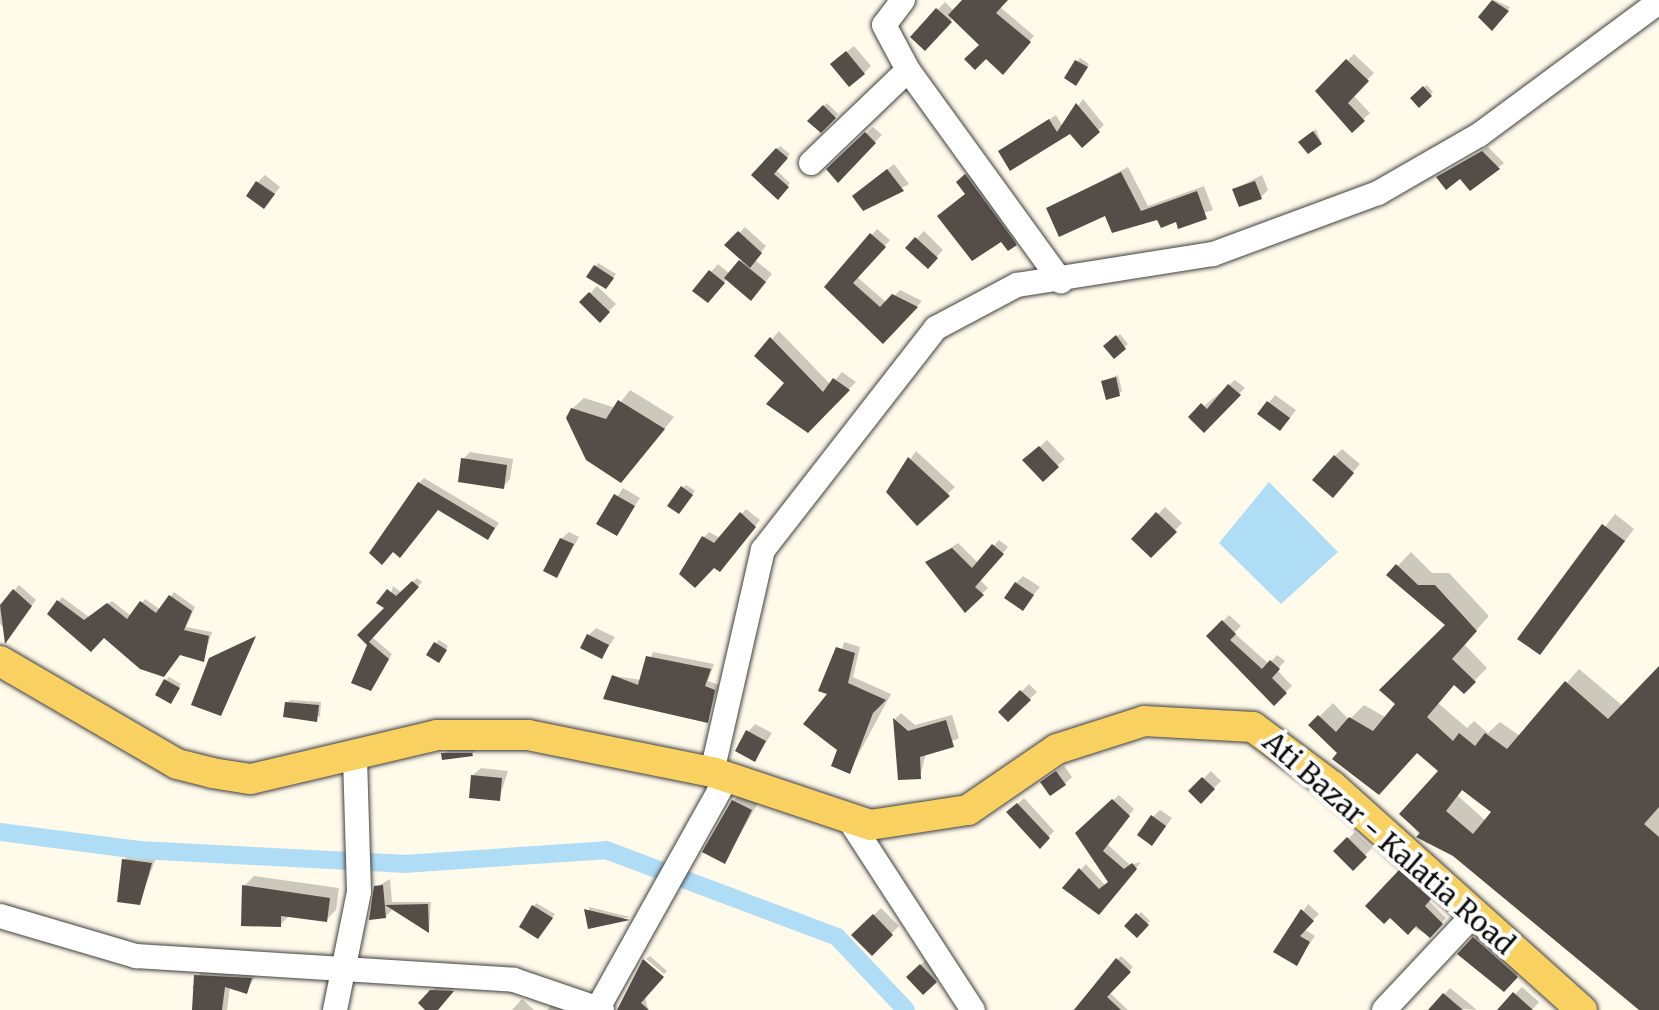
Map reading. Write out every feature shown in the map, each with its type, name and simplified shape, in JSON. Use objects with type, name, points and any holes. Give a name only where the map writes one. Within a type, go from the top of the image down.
[{"type":"main road","name":"Ati Bazar - Kalatia Road","points":[[0,661],[177,764],[251,779],[355,760],[437,735],[528,735],[720,774],[852,824],[968,810],[1057,749],[1144,721],[1253,727],[1582,1010]]},
{"type":"street","points":[[903,0],[884,25],[908,70],[1061,281]]},
{"type":"street","points":[[0,916],[136,956],[514,980],[600,1009],[720,774],[763,550],[936,328],[1017,285],[1061,281],[1213,254],[1378,193],[1479,135],[1659,2]]},
{"type":"street","points":[[811,163],[908,70]]},
{"type":"street","points":[[335,1010],[359,892],[361,836],[355,760]]},
{"type":"street","points":[[852,824],[973,1010]]},
{"type":"street","points":[[1384,1010],[1474,914]]},
{"type":"water","points":[[1269,482],[1338,552],[1281,604],[1219,543]]},
{"type":"building","points":[[962,0],[1008,0],[996,13],[1031,42],[1003,75],[986,59],[975,70],[964,59],[979,45],[948,15]]},
{"type":"building","points":[[1492,0],[1509,11],[1492,31],[1478,17]]},
{"type":"building","points":[[936,8],[952,22],[925,51],[910,37]]},
{"type":"building","points":[[846,51],[865,74],[849,87],[830,64]]},
{"type":"building","points":[[1346,59],[1369,81],[1348,103],[1365,121],[1352,133],[1315,91]]},
{"type":"building","points":[[1075,60],[1088,67],[1076,86],[1064,78]]},
{"type":"building","points":[[1423,86],[1432,96],[1419,108],[1410,98]]},
{"type":"building","points":[[1076,103],[1100,132],[1082,148],[1070,134],[1010,171],[998,151],[1049,119],[1057,132]]},
{"type":"building","points":[[823,105],[836,118],[821,133],[807,121]]},
{"type":"building","points":[[1313,131],[1322,144],[1308,154],[1298,142]]},
{"type":"building","points":[[865,132],[876,143],[838,183],[826,169]]},
{"type":"building","points":[[776,148],[788,158],[774,174],[789,187],[778,200],[751,175]]},
{"type":"building","points":[[1482,151],[1500,169],[1470,191],[1460,179],[1446,190],[1436,177]]},
{"type":"building","points":[[887,169],[904,191],[863,211],[852,196]]},
{"type":"building","points":[[1121,172],[1141,211],[1197,191],[1207,219],[1178,229],[1176,222],[1161,228],[1157,220],[1112,233],[1105,216],[1059,237],[1046,208]]},
{"type":"building","points":[[965,174],[1017,245],[1008,251],[1001,242],[972,261],[937,216],[965,194],[956,182]]},
{"type":"building","points":[[256,181],[275,194],[264,209],[246,196]]},
{"type":"building","points":[[1255,181],[1262,199],[1239,207],[1232,189]]},
{"type":"building","points":[[738,231],[762,253],[750,268],[724,245]]},
{"type":"building","points":[[870,233],[886,247],[853,283],[880,307],[892,294],[918,307],[883,344],[824,287]]},
{"type":"building","points":[[915,237],[938,258],[928,269],[905,248]]},
{"type":"building","points":[[739,260],[766,282],[751,301],[724,278]]},
{"type":"building","points":[[594,265],[614,278],[606,289],[586,277]]},
{"type":"building","points":[[709,270],[725,283],[708,303],[692,291]]},
{"type":"building","points":[[589,292],[610,312],[600,323],[579,302]]},
{"type":"building","points":[[1116,335],[1126,349],[1114,359],[1103,346]]},
{"type":"building","points":[[770,337],[823,392],[833,378],[850,390],[808,433],[766,404],[784,383],[754,356]]},
{"type":"building","points":[[1116,377],[1120,396],[1106,400],[1101,381]]},
{"type":"building","points":[[1228,384],[1241,395],[1204,433],[1188,417],[1201,403],[1207,409]]},
{"type":"building","points":[[618,400],[665,429],[621,483],[586,460],[566,418],[571,408],[606,419]]},
{"type":"building","points":[[1267,401],[1290,418],[1280,431],[1257,414]]},
{"type":"building","points":[[1039,446],[1059,467],[1043,482],[1022,460]]},
{"type":"building","points":[[1334,455],[1354,473],[1333,498],[1312,480]]},
{"type":"building","points":[[908,457],[950,496],[917,526],[886,492]]},
{"type":"building","points":[[461,458],[507,465],[504,489],[458,482]]},
{"type":"building","points":[[418,482],[495,528],[488,540],[438,510],[400,558],[393,552],[382,565],[369,553]]},
{"type":"building","points":[[681,486],[693,495],[679,514],[667,506]]},
{"type":"building","points":[[614,494],[635,506],[617,536],[596,524]]},
{"type":"building","points":[[740,512],[756,527],[720,572],[714,568],[695,588],[679,574],[702,536],[714,543]]},
{"type":"building","points":[[1156,512],[1177,532],[1151,558],[1131,539]]},
{"type":"building","points":[[1602,524],[1625,541],[1540,655],[1517,639]]},
{"type":"building","points":[[560,538],[574,544],[557,578],[543,571]]},
{"type":"building","points":[[992,544],[1004,554],[975,587],[984,595],[965,613],[925,562],[952,548],[972,568]]},
{"type":"building","points":[[1396,564],[1418,585],[1435,585],[1477,631],[1452,659],[1476,682],[1464,694],[1454,685],[1427,717],[1453,741],[1459,733],[1475,746],[1485,733],[1507,749],[1565,681],[1608,719],[1659,666],[1659,807],[1644,824],[1659,837],[1659,1010],[1639,1010],[1453,856],[1416,837],[1420,833],[1399,814],[1438,771],[1417,753],[1379,795],[1332,759],[1337,753],[1308,725],[1318,715],[1336,732],[1349,717],[1373,731],[1395,704],[1379,690],[1445,625],[1386,575]],"holes":[[[1462,790],[1491,812],[1473,834],[1446,811]]]},
{"type":"building","points":[[412,581],[419,587],[369,642],[389,659],[371,691],[351,683],[367,645],[357,635],[384,608],[376,603],[387,589],[396,596]]},
{"type":"building","points":[[1015,582],[1034,595],[1023,611],[1004,598]]},
{"type":"building","points":[[13,589],[32,606],[5,644],[0,605]]},
{"type":"building","points":[[169,595],[192,611],[184,630],[209,636],[204,662],[180,655],[164,677],[140,669],[104,638],[91,652],[47,614],[57,600],[84,620],[107,603],[127,619],[140,601],[156,613]]},
{"type":"building","points":[[1222,620],[1236,634],[1230,640],[1262,669],[1270,660],[1280,669],[1272,678],[1287,693],[1274,706],[1206,636]]},
{"type":"building","points":[[587,634],[609,645],[602,659],[580,648]]},
{"type":"building","points":[[256,636],[221,716],[191,705],[209,658]]},
{"type":"building","points":[[434,642],[447,650],[439,663],[426,655]]},
{"type":"building","points":[[836,647],[855,653],[848,683],[886,700],[873,713],[850,774],[831,766],[837,750],[803,724],[827,694],[818,691]]},
{"type":"building","points":[[646,656],[711,669],[705,686],[715,690],[708,723],[603,699],[612,675],[638,685]]},
{"type":"building","points":[[164,679],[180,688],[171,704],[155,695]]},
{"type":"building","points":[[1020,690],[1031,700],[1008,722],[998,712]]},
{"type":"building","points":[[285,702],[319,705],[317,722],[283,717]]},
{"type":"building","points":[[893,718],[908,731],[946,720],[954,747],[920,757],[921,779],[898,780]]},
{"type":"building","points":[[746,730],[766,741],[755,762],[735,751]]},
{"type":"building","points":[[441,753],[472,753],[473,756],[442,760]]},
{"type":"building","points":[[1056,771],[1066,785],[1050,796],[1040,782]]},
{"type":"building","points":[[471,775],[502,778],[500,801],[469,798]]},
{"type":"building","points":[[1202,777],[1215,789],[1201,804],[1188,791]]},
{"type":"building","points":[[1112,799],[1130,816],[1103,851],[1124,869],[1132,863],[1137,869],[1099,915],[1062,888],[1079,868],[1099,889],[1108,882],[1075,833]]},
{"type":"building","points":[[732,800],[752,810],[725,864],[702,852]]},
{"type":"building","points":[[1017,803],[1050,838],[1040,849],[1006,812]]},
{"type":"building","points":[[1151,815],[1166,826],[1152,846],[1137,835]]},
{"type":"building","points":[[1347,837],[1367,857],[1353,871],[1333,851]]},
{"type":"building","points":[[122,859],[152,863],[140,905],[117,902]]},
{"type":"building","points":[[1399,870],[1431,899],[1425,906],[1443,924],[1430,938],[1416,926],[1408,935],[1390,918],[1384,924],[1365,906]]},
{"type":"building","points":[[242,885],[330,898],[327,922],[281,916],[281,927],[241,926]]},
{"type":"building","points":[[383,885],[386,918],[369,920],[374,886]]},
{"type":"building","points":[[428,904],[429,933],[385,905]]},
{"type":"building","points":[[532,905],[553,918],[538,939],[519,927]]},
{"type":"building","points":[[584,909],[630,920],[588,929]]},
{"type":"building","points":[[1301,909],[1314,921],[1300,936],[1310,942],[1297,966],[1273,952]]},
{"type":"building","points":[[1136,913],[1149,925],[1137,938],[1124,926]]},
{"type":"building","points":[[873,914],[893,935],[872,956],[851,935]]},
{"type":"building","points":[[1473,937],[1518,977],[1504,992],[1457,954]]},
{"type":"building","points":[[1116,958],[1131,972],[1107,997],[1121,1010],[1074,1010]]},
{"type":"building","points":[[643,959],[664,977],[641,1003],[649,1010],[617,1010]]},
{"type":"building","points":[[920,964],[937,982],[923,995],[906,977]]},
{"type":"building","points":[[194,975],[252,978],[247,994],[225,987],[222,1010],[192,1010]]},
{"type":"building","points":[[430,990],[454,991],[438,1010],[425,1010],[418,1003]]},
{"type":"building","points":[[1513,992],[1533,1010],[1497,1010]]},
{"type":"building","points":[[1443,993],[1463,1010],[1428,1010]]},
{"type":"waterway","points":[[0,832],[139,850],[403,864],[606,850],[837,937],[906,1010]]}]
